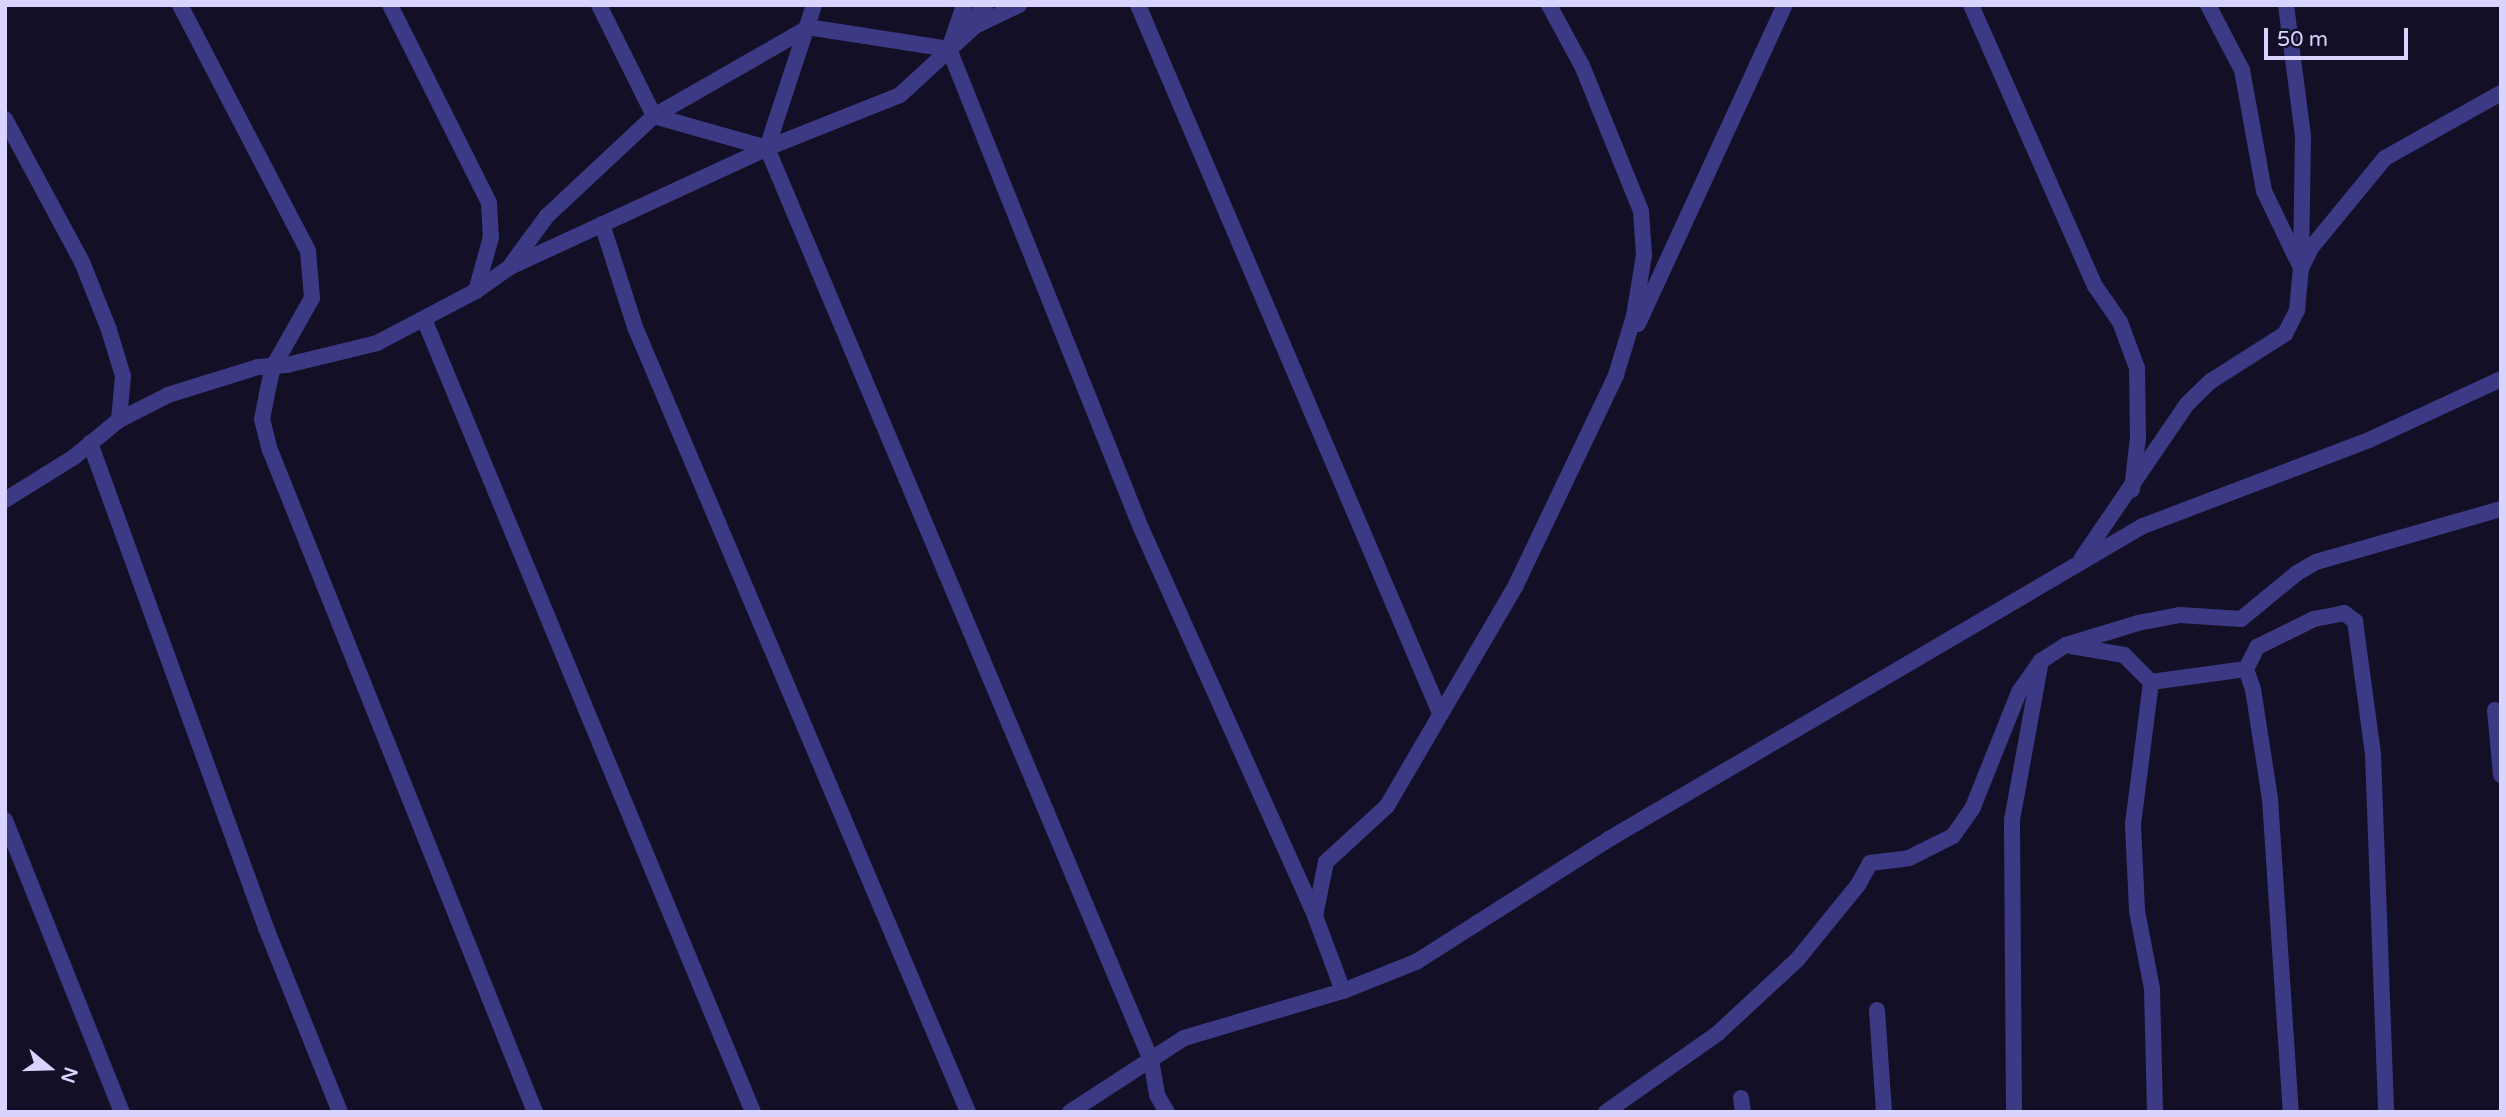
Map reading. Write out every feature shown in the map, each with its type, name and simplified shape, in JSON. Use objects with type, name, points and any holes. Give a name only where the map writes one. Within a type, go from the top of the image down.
[{"type":"street","points":[[180,5],[308,251],[312,298],[273,367],[262,419],[270,450],[535,1112]]},
{"type":"street","points":[[390,5],[489,202],[491,237],[476,291]]},
{"type":"street","points":[[599,5],[654,116],[767,148]]},
{"type":"street","points":[[814,5],[767,148],[1151,1060],[1157,1095],[1167,1112]]},
{"type":"street","points":[[964,5],[949,48],[1141,528],[1315,916],[1343,991]]},
{"type":"street","points":[[949,48],[985,5]]},
{"type":"street","points":[[5,500],[90,443],[119,419],[211,380],[258,367],[273,367],[377,343],[476,291],[510,267],[602,223],[767,148],[900,95],[975,26],[1018,5]]},
{"type":"street","points":[[1138,5],[1440,713]]},
{"type":"street","points":[[1549,5],[1581,66],[1641,211],[1644,255],[1634,316],[1616,375]]},
{"type":"street","points":[[1315,916],[1326,862],[1387,806],[1517,585],[1785,5]]},
{"type":"street","points":[[1971,5],[2095,286],[2120,323],[2137,368],[2138,437],[2132,491]]},
{"type":"street","points":[[2208,5],[2242,69],[2264,191],[2301,268]]},
{"type":"street","points":[[2077,566],[2132,491],[2187,404],[2211,381],[2286,334],[2297,310],[2301,268],[2303,136],[2286,5]]},
{"type":"street","points":[[510,267],[547,216],[654,116],[807,27],[949,48]]},
{"type":"street","points":[[2301,268],[2311,248],[2385,158],[2501,91]]},
{"type":"street","points":[[5,119],[82,262],[109,330],[123,376],[119,419]]},
{"type":"street","points":[[602,223],[635,327],[968,1112]]},
{"type":"street","points":[[424,319],[753,1112]]},
{"type":"street","points":[[1070,1112],[1184,1038],[1343,991],[1416,962],[1609,839],[2143,526],[2369,440],[2501,379]]},
{"type":"street","points":[[90,443],[266,928],[340,1112]]},
{"type":"street","points":[[1606,1112],[1717,1034],[1797,960],[1858,885],[1870,863],[1909,858],[1953,836],[1973,807],[2019,692],[2041,661],[2066,645],[2138,623],[2180,615],[2241,619],[2297,573],[2316,562],[2501,509]]},
{"type":"street","points":[[2291,1112],[2270,799],[2253,689],[2246,669],[2257,647],[2314,619],[2344,613],[2355,621],[2373,754],[2386,1112]]},
{"type":"street","points":[[2066,645],[2124,656],[2151,682]]},
{"type":"street","points":[[2014,1112],[2012,820],[2041,661]]},
{"type":"street","points":[[2151,682],[2246,669]]},
{"type":"street","points":[[2151,682],[2133,825],[2137,911],[2152,989],[2155,1112]]},
{"type":"street","points":[[2495,710],[2501,775]]},
{"type":"street","points":[[5,820],[122,1112]]},
{"type":"street","points":[[1877,1010],[1884,1112]]}]
